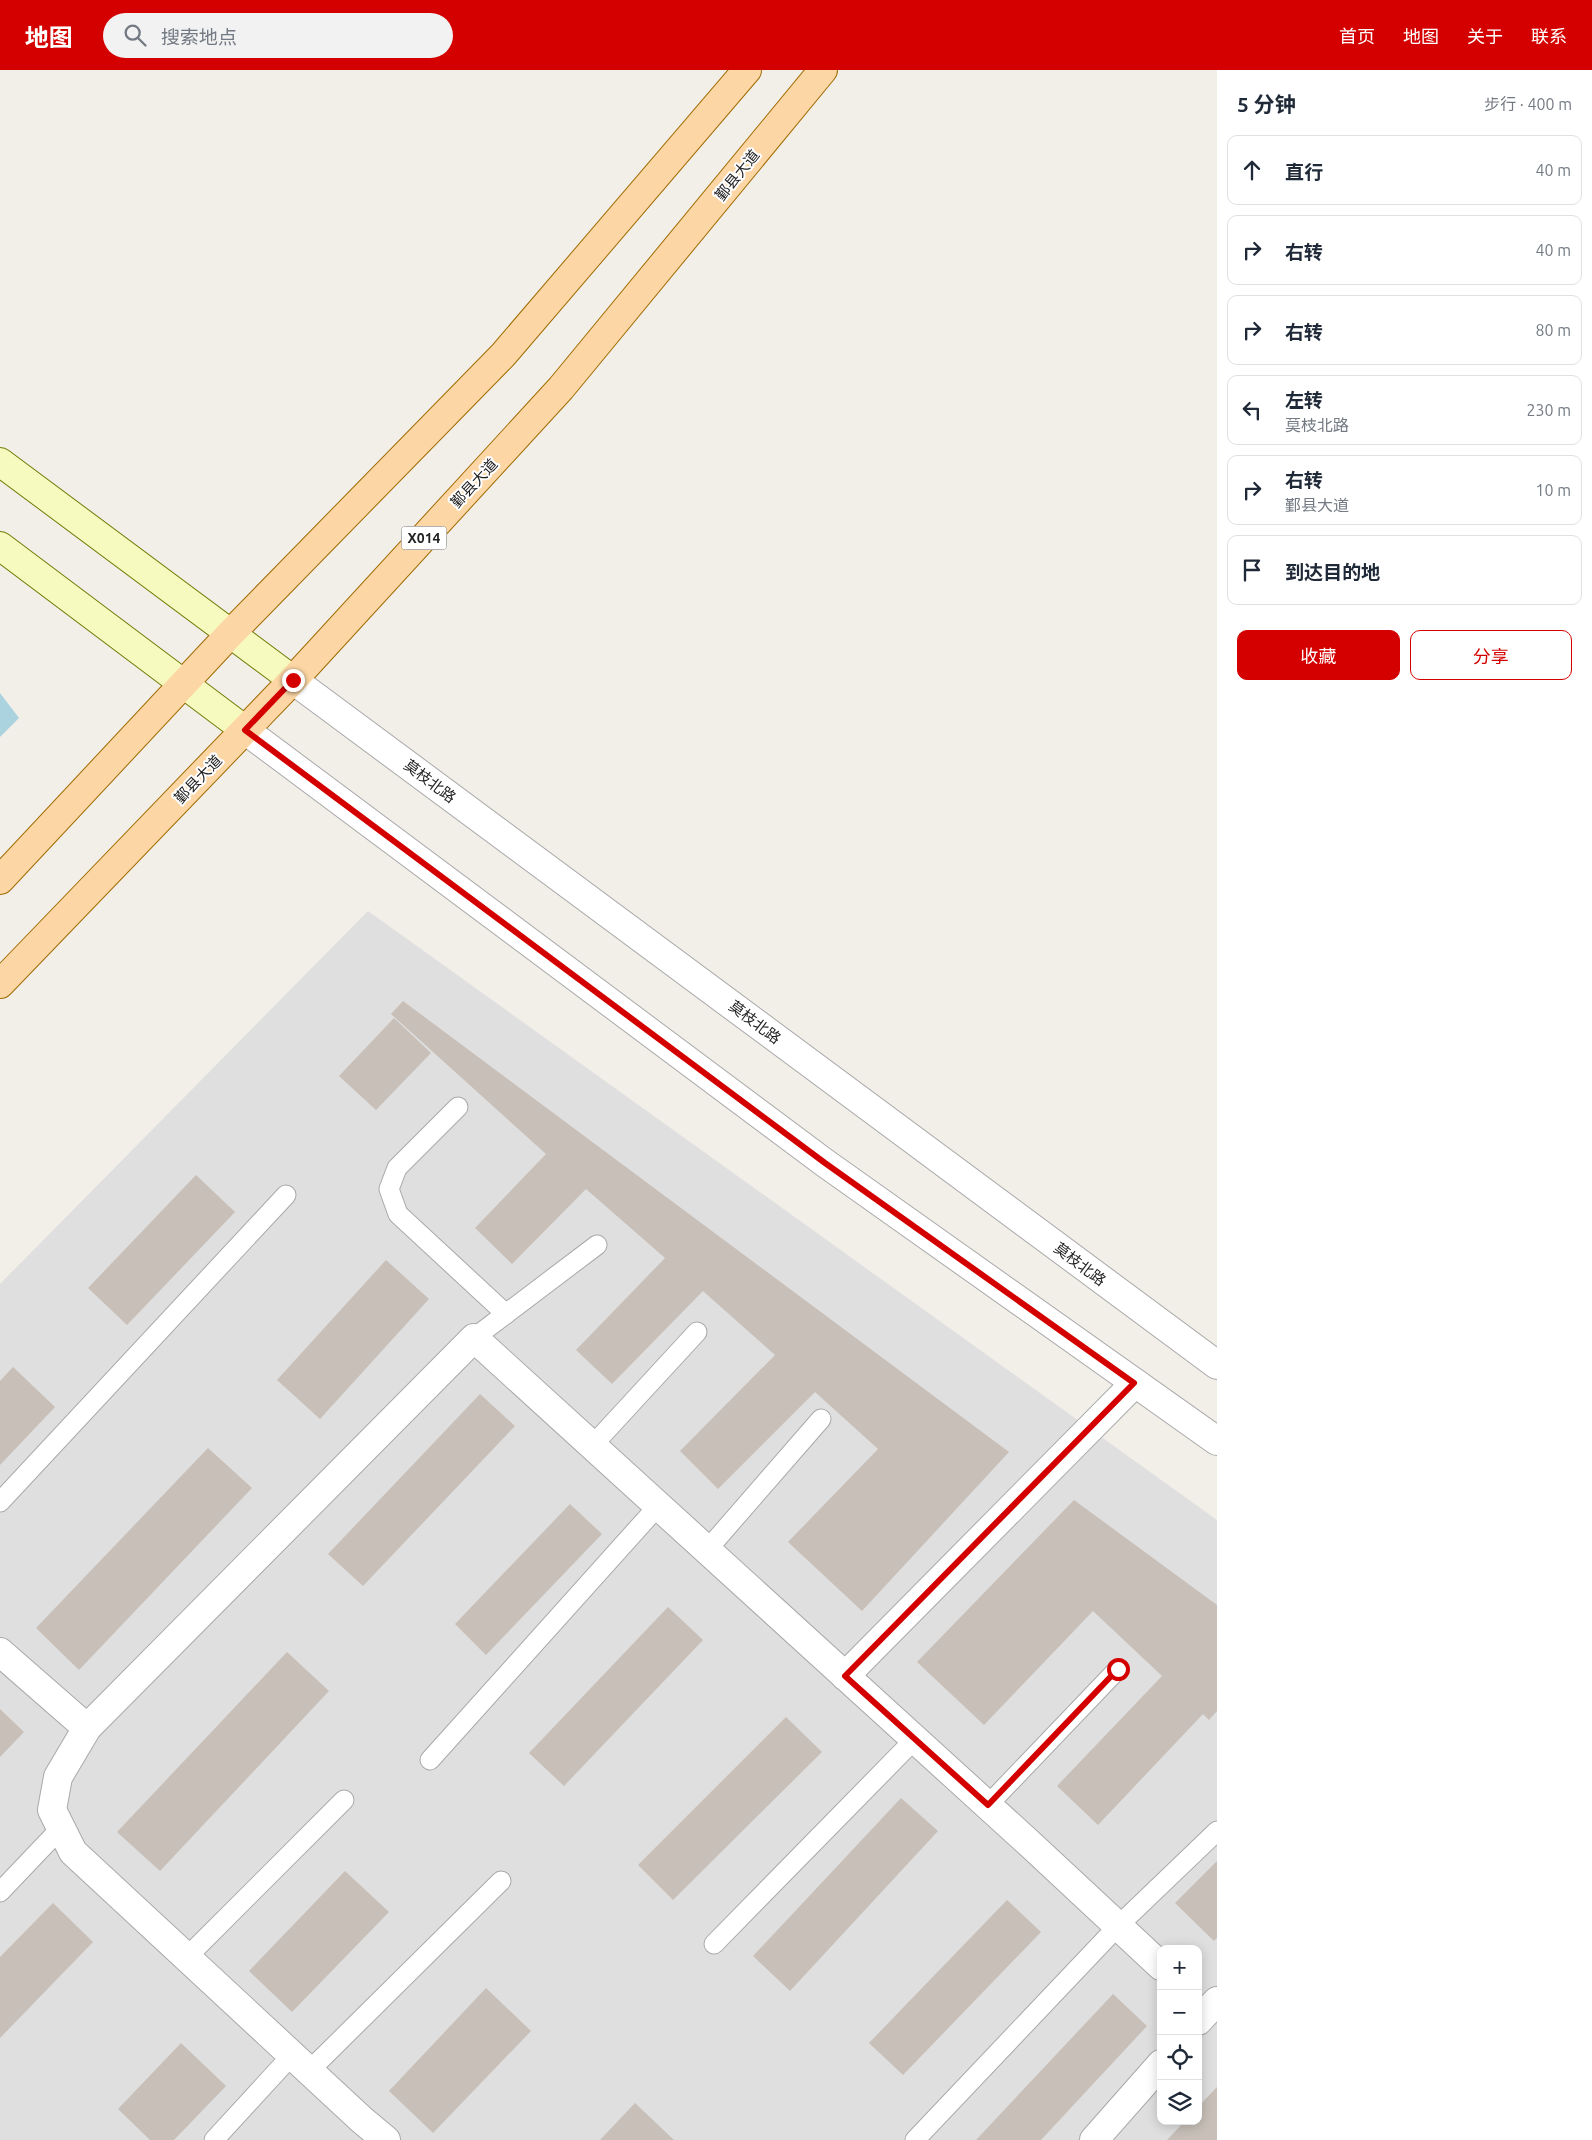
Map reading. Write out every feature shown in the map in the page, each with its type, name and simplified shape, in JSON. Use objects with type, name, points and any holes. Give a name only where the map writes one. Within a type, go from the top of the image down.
[{"type":"main road","points":[[0,880],[230,634],[503,355],[747,70]]},
{"type":"main road","name":"鄞县大道","points":[[0,984],[293,680],[561,388],[823,70]]},
{"type":"main road","points":[[0,462],[293,680]]},
{"type":"main road","points":[[0,546],[245,730]]},
{"type":"street","name":"莫枝北路","points":[[293,680],[1217,1365]]},
{"type":"street","points":[[245,730],[825,1163],[1217,1441]]},
{"type":"street","points":[[386,2140],[300,2063],[73,1852],[52,1810],[58,1777],[87,1728],[474,1338],[988,1805],[1157,1962]]},
{"type":"street","points":[[845,1676],[1134,1383]]},
{"type":"street","points":[[0,1652],[87,1728]]},
{"type":"street","points":[[1094,2140],[1157,2069]]},
{"type":"lane","points":[[458,1107],[397,1168],[389,1189],[398,1214],[506,1314]]},
{"type":"lane","points":[[0,1502],[286,1195]]},
{"type":"lane","points":[[474,1338],[597,1244]]},
{"type":"lane","points":[[592,1446],[697,1332]]},
{"type":"lane","points":[[707,1550],[821,1418]]},
{"type":"lane","points":[[430,1760],[658,1506]]},
{"type":"lane","points":[[988,1805],[1118,1669]]},
{"type":"lane","points":[[714,1944],[914,1739]]},
{"type":"lane","points":[[186,1958],[344,1800]]},
{"type":"lane","points":[[0,1892],[60,1829]]},
{"type":"lane","points":[[914,2140],[1118,1926],[1217,1831]]},
{"type":"lane","points":[[214,2140],[501,1881]]},
{"type":"shaded area","points":[[368,911],[1217,1520],[1217,2140],[0,2140],[0,1284]]},
{"type":"water","points":[[0,693],[19,718],[0,737]]},
{"type":"building","points":[[403,1001],[1009,1452],[862,1611],[788,1542],[878,1449],[815,1392],[718,1489],[680,1451],[775,1355],[703,1291],[612,1384],[576,1350],[665,1258],[586,1189],[512,1264],[475,1228],[546,1154],[391,1014]]},
{"type":"building","points":[[394,1018],[431,1053],[376,1110],[339,1076]]},
{"type":"building","points":[[196,1175],[235,1212],[127,1325],[88,1288]]},
{"type":"building","points":[[386,1260],[429,1299],[320,1419],[277,1380]]},
{"type":"building","points":[[13,1367],[55,1407],[0,1465],[0,1381]]},
{"type":"building","points":[[480,1394],[515,1426],[363,1586],[328,1554]]},
{"type":"building","points":[[208,1448],[252,1488],[79,1670],[36,1628]]},
{"type":"building","points":[[1074,1500],[1217,1605],[1217,1711],[1209,1720],[1203,1714],[1098,1825],[1057,1786],[1162,1676],[1093,1611],[984,1725],[917,1662]]},
{"type":"building","points":[[570,1504],[602,1534],[486,1655],[455,1624]]},
{"type":"building","points":[[668,1607],[703,1640],[564,1786],[529,1753]]},
{"type":"building","points":[[287,1652],[329,1691],[160,1871],[117,1832]]},
{"type":"building","points":[[0,1709],[24,1732],[0,1757]]},
{"type":"building","points":[[786,1717],[822,1752],[673,1900],[638,1865]]},
{"type":"building","points":[[901,1798],[938,1831],[790,1991],[753,1956]]},
{"type":"building","points":[[1217,1861],[1217,1938],[1214,1941],[1175,1903]]},
{"type":"building","points":[[345,1871],[389,1912],[292,2012],[249,1971]]},
{"type":"building","points":[[1007,1900],[1041,1932],[903,2075],[869,2043]]},
{"type":"building","points":[[53,1903],[93,1942],[0,2038],[0,1957]]},
{"type":"building","points":[[486,1988],[531,2031],[433,2133],[389,2091]]},
{"type":"building","points":[[1113,1994],[1147,2026],[1041,2140],[976,2140]]},
{"type":"building","points":[[181,2043],[226,2086],[174,2140],[150,2140],[118,2109]]},
{"type":"building","points":[[1217,2087],[1217,2140],[1167,2140],[1181,2125],[1202,2125],[1202,2103]]},
{"type":"building","points":[[635,2103],[674,2140],[600,2140]]},
{"type":"route","points":[[293,680],[245,730],[825,1163],[1134,1383],[845,1676],[988,1805],[1118,1669]]}]
